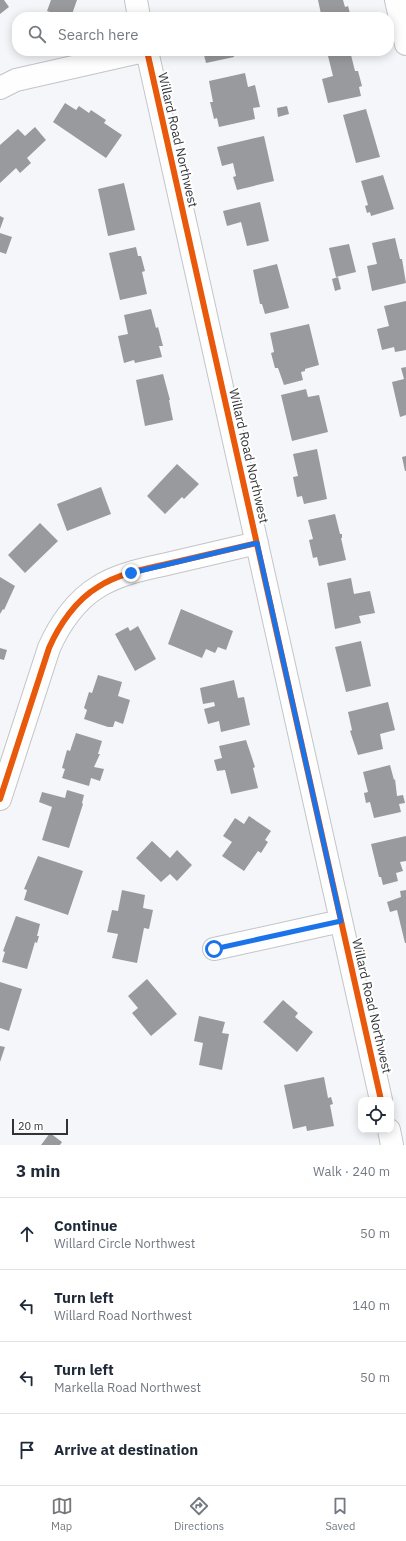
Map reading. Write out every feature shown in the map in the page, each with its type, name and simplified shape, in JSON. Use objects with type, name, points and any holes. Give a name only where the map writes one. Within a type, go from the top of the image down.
[{"type":"street","points":[[136,0],[138,12]]},
{"type":"street","points":[[396,0],[406,44]]},
{"type":"street","points":[[0,88],[16,80],[124,56]]},
{"type":"street","name":"Willard Road Northwest","points":[[147,56],[380,1097]]},
{"type":"street","points":[[0,799],[49,648],[54,636],[68,615],[83,599],[98,586],[131,573],[257,543]]},
{"type":"street","points":[[214,949],[341,921]]},
{"type":"street","points":[[389,1133],[392,1145]]},
{"type":"building","points":[[0,0],[4,0],[9,7],[0,14]]},
{"type":"building","points":[[51,0],[77,0],[73,12],[47,11]]},
{"type":"building","points":[[318,0],[343,0],[345,7],[348,6],[350,12],[321,12]]},
{"type":"building","points":[[204,56],[234,56],[234,57],[206,63]]},
{"type":"building","points":[[328,56],[351,56],[355,71],[358,71],[362,86],[359,87],[361,96],[328,103],[322,79],[333,76]]},
{"type":"building","points":[[245,73],[248,87],[255,85],[260,107],[253,108],[255,119],[219,127],[217,118],[214,119],[210,102],[213,102],[209,81]]},
{"type":"building","points":[[65,103],[76,110],[79,106],[89,113],[91,110],[106,120],[104,123],[122,135],[106,158],[53,122]]},
{"type":"building","points":[[287,106],[289,114],[278,117],[277,108]]},
{"type":"building","points":[[366,109],[380,157],[356,163],[343,115]]},
{"type":"building","points":[[35,127],[46,140],[27,158],[31,163],[20,173],[16,168],[0,183],[0,145],[18,129],[25,136]]},
{"type":"building","points":[[264,136],[274,181],[237,190],[233,177],[236,176],[233,163],[222,166],[217,147]]},
{"type":"building","points":[[383,175],[394,209],[371,216],[370,212],[367,213],[365,206],[368,205],[361,181]]},
{"type":"building","points":[[124,183],[135,230],[108,236],[98,189]]},
{"type":"building","points":[[260,202],[269,241],[247,246],[241,222],[227,226],[223,211]]},
{"type":"building","points":[[0,216],[4,218],[0,229]]},
{"type":"building","points":[[0,233],[12,237],[6,254],[0,252]]},
{"type":"building","points":[[395,238],[400,259],[402,259],[406,283],[372,291],[367,266],[377,264],[372,243]]},
{"type":"building","points":[[349,244],[356,272],[336,277],[329,248]]},
{"type":"building","points":[[136,247],[138,256],[141,256],[145,271],[142,272],[147,294],[120,300],[109,253]]},
{"type":"building","points":[[277,264],[289,308],[265,314],[262,304],[260,304],[253,270]]},
{"type":"building","points":[[338,277],[341,289],[335,291],[332,279]]},
{"type":"building","points":[[406,301],[406,350],[395,352],[394,347],[382,350],[377,329],[389,326],[384,306]]},
{"type":"building","points":[[151,309],[163,346],[159,346],[162,357],[135,363],[134,360],[124,363],[118,336],[128,334],[124,315]]},
{"type":"building","points":[[309,324],[319,365],[305,369],[305,371],[301,372],[303,380],[284,385],[278,368],[275,368],[271,353],[274,352],[270,333]]},
{"type":"building","points":[[406,367],[406,415],[400,417],[392,382],[404,379],[401,368]]},
{"type":"building","points":[[163,374],[170,400],[173,420],[145,426],[136,380]]},
{"type":"building","points":[[306,389],[308,397],[319,395],[328,432],[292,441],[281,395]]},
{"type":"building","points":[[317,449],[327,499],[304,504],[302,496],[297,497],[293,477],[298,476],[293,454]]},
{"type":"building","points":[[406,456],[406,471],[405,471],[402,457]]},
{"type":"building","points":[[177,464],[199,484],[184,499],[182,497],[165,514],[147,496]]},
{"type":"building","points":[[101,487],[111,514],[67,531],[57,504]]},
{"type":"building","points":[[335,514],[340,534],[342,534],[341,538],[346,560],[319,566],[317,557],[313,558],[309,540],[313,539],[308,520]]},
{"type":"building","points":[[40,523],[58,541],[25,573],[8,555]]},
{"type":"building","points":[[0,577],[15,586],[4,610],[3,609],[0,614]]},
{"type":"building","points":[[351,578],[354,594],[370,591],[375,613],[359,616],[361,623],[335,629],[327,583]]},
{"type":"building","points":[[181,609],[233,631],[226,650],[218,647],[215,653],[206,649],[202,658],[168,644]]},
{"type":"building","points":[[138,626],[156,659],[135,671],[115,634],[128,627],[130,631]]},
{"type":"building","points":[[361,641],[371,686],[346,692],[335,647]]},
{"type":"building","points":[[0,648],[7,650],[4,660],[0,659]]},
{"type":"building","points":[[98,675],[122,682],[118,696],[130,700],[123,724],[115,721],[113,727],[108,727],[84,719],[87,710],[84,708],[89,692],[92,693]]},
{"type":"building","points":[[234,680],[238,698],[244,697],[250,725],[221,732],[219,721],[208,724],[204,709],[215,706],[214,702],[203,704],[200,688]]},
{"type":"building","points":[[388,702],[395,730],[380,734],[383,749],[358,755],[350,731],[352,730],[348,712]]},
{"type":"building","points":[[76,733],[102,741],[98,754],[100,754],[94,767],[104,769],[100,781],[91,778],[89,786],[62,778],[65,769],[62,768],[67,750],[70,751]]},
{"type":"building","points":[[246,740],[255,767],[253,768],[258,788],[231,794],[225,770],[217,771],[214,760],[222,758],[219,746]]},
{"type":"building","points":[[390,765],[394,780],[395,779],[397,796],[403,795],[405,803],[399,804],[401,812],[374,818],[370,802],[366,803],[364,793],[368,792],[363,772]]},
{"type":"building","points":[[67,790],[84,795],[83,804],[69,848],[42,840],[52,807],[39,802],[42,792],[65,798]]},
{"type":"building","points":[[249,816],[271,831],[265,840],[268,842],[261,853],[258,851],[244,871],[222,856],[232,842],[223,836],[235,818],[244,824]]},
{"type":"building","points":[[406,836],[406,861],[400,862],[403,871],[396,873],[398,881],[383,885],[381,877],[379,877],[371,844]]},
{"type":"building","points":[[152,841],[170,858],[177,850],[192,865],[177,881],[170,874],[161,882],[136,858]]},
{"type":"building","points":[[38,856],[83,871],[68,915],[24,900],[27,890],[24,889]]},
{"type":"building","points":[[122,890],[145,895],[143,908],[153,910],[149,929],[144,928],[137,963],[112,958],[118,934],[107,932],[112,910],[118,911]]},
{"type":"building","points":[[406,890],[405,943],[397,910],[390,912],[387,902],[401,897],[400,891]]},
{"type":"building","points":[[16,916],[40,924],[37,943],[35,942],[27,969],[2,962],[5,952],[3,951]]},
{"type":"building","points":[[147,979],[177,1014],[151,1036],[132,1013],[138,1008],[128,996]]},
{"type":"building","points":[[0,982],[22,989],[9,1031],[0,1028]]},
{"type":"building","points":[[283,1000],[298,1013],[295,1017],[313,1032],[297,1052],[263,1022]]},
{"type":"building","points":[[199,1016],[225,1022],[222,1033],[229,1034],[222,1070],[199,1065],[203,1043],[194,1041]]},
{"type":"building","points":[[0,1046],[5,1047],[0,1062]]},
{"type":"building","points":[[324,1077],[328,1098],[331,1097],[333,1104],[330,1105],[334,1126],[307,1131],[306,1126],[293,1129],[284,1085]]},
{"type":"building","points":[[50,1133],[62,1142],[60,1145],[41,1145]]},
{"type":"cycle path","points":[[148,56],[380,1097]]},
{"type":"cycle path","points":[[0,799],[49,648],[63,622],[82,599],[106,582],[131,572],[257,543]]},
{"type":"route","points":[[131,573],[257,543],[341,921],[214,949]]}]
